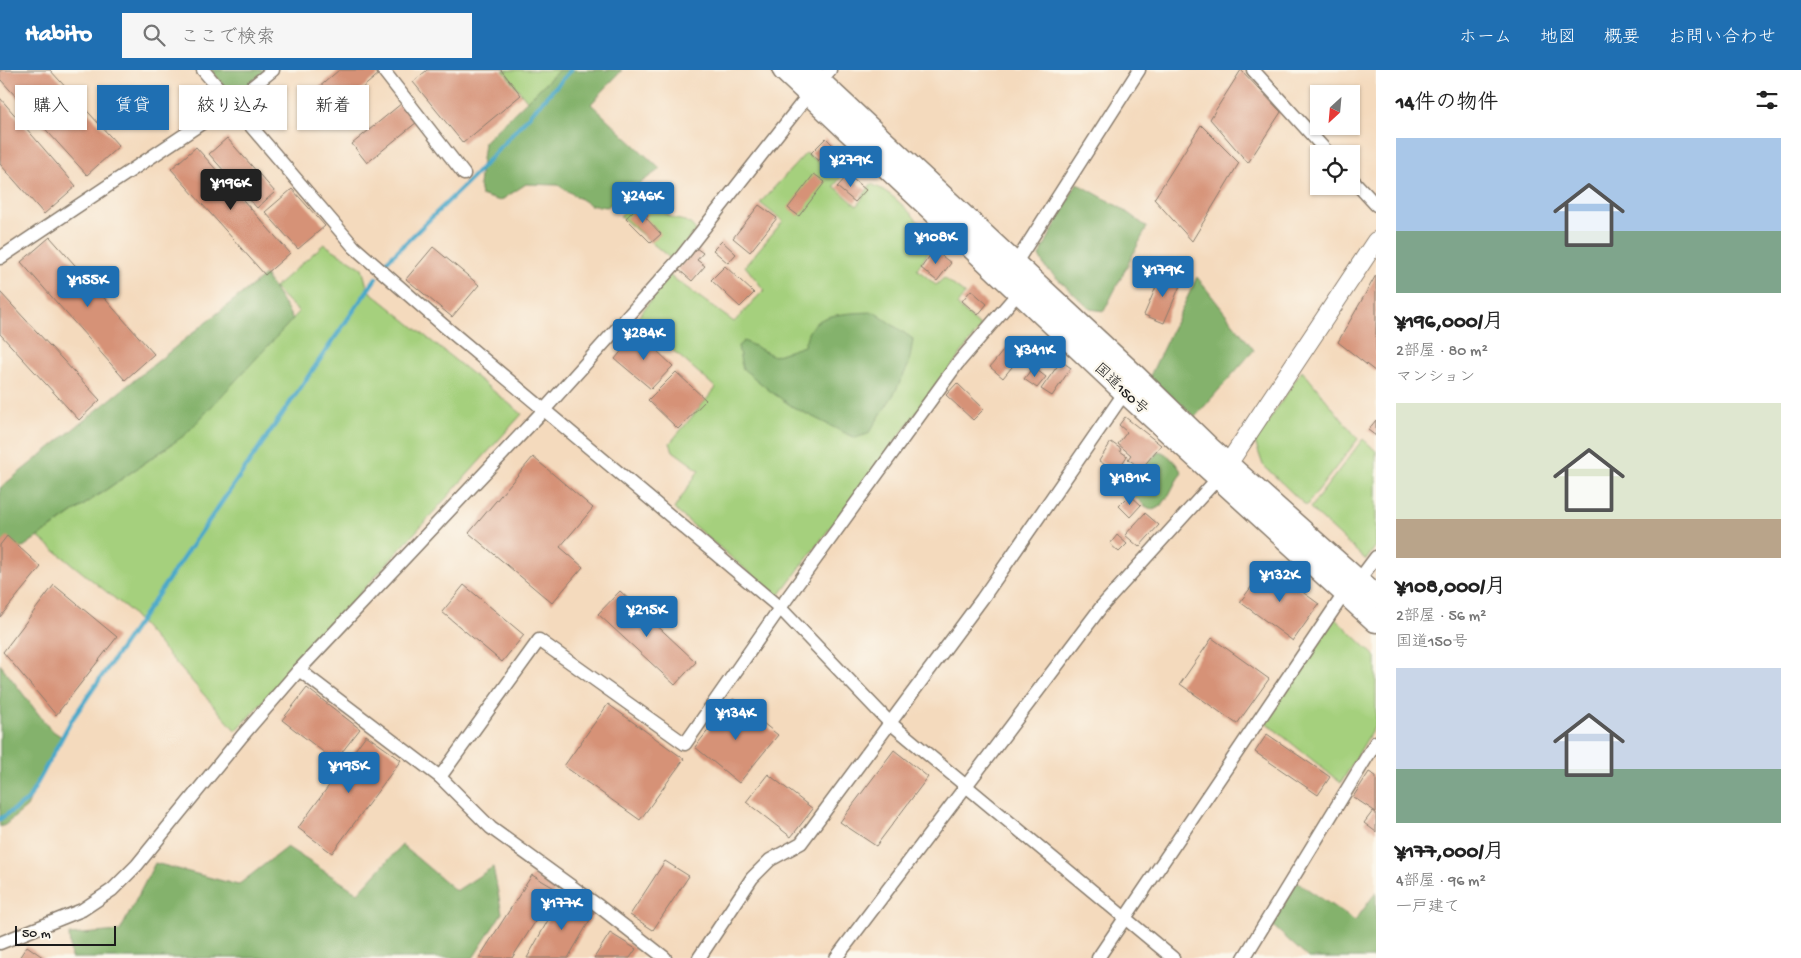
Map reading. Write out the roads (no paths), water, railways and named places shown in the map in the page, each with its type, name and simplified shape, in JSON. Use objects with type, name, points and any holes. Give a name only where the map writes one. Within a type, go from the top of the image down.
[{"type":"highway","name":"国道150号","points":[[784,70],[817,79],[1015,264],[1223,471],[1351,587],[1376,621]]},
{"type":"highway","name":"国道150号","points":[[817,79],[1019,292],[1125,392],[1223,471]]},
{"type":"highway","name":"国道150号","points":[[1351,587],[1376,597]]},
{"type":"street","points":[[203,70],[216,85]]},
{"type":"street","points":[[254,85],[273,70]]},
{"type":"street","points":[[383,70],[464,174]]},
{"type":"street","points":[[1015,264],[1139,70]]},
{"type":"street","points":[[1253,70],[1321,145]]},
{"type":"street","points":[[0,943],[82,910],[112,890],[138,865],[242,736],[299,670],[544,410],[682,256],[817,79]]},
{"type":"street","points":[[0,258],[192,130]]},
{"type":"street","points":[[255,130],[354,247],[544,410],[780,608],[889,722],[1173,958]]},
{"type":"street","points":[[1360,187],[1376,204]]},
{"type":"street","points":[[836,958],[1102,606],[1223,471],[1376,241]]},
{"type":"street","points":[[440,777],[539,640],[684,744],[957,364],[1019,292]]},
{"type":"street","points":[[699,958],[752,878],[770,860],[801,843],[982,599],[1125,392]]},
{"type":"street","points":[[1098,958],[1351,587],[1376,557]]},
{"type":"street","points":[[299,670],[440,777],[491,828],[596,904],[665,958]]},
{"type":"street","points":[[1244,958],[1376,742]]},
{"type":"waterway","points":[[385,263],[472,178],[571,70]]},
{"type":"waterway","points":[[0,819],[28,800],[71,721],[376,278]]}]
